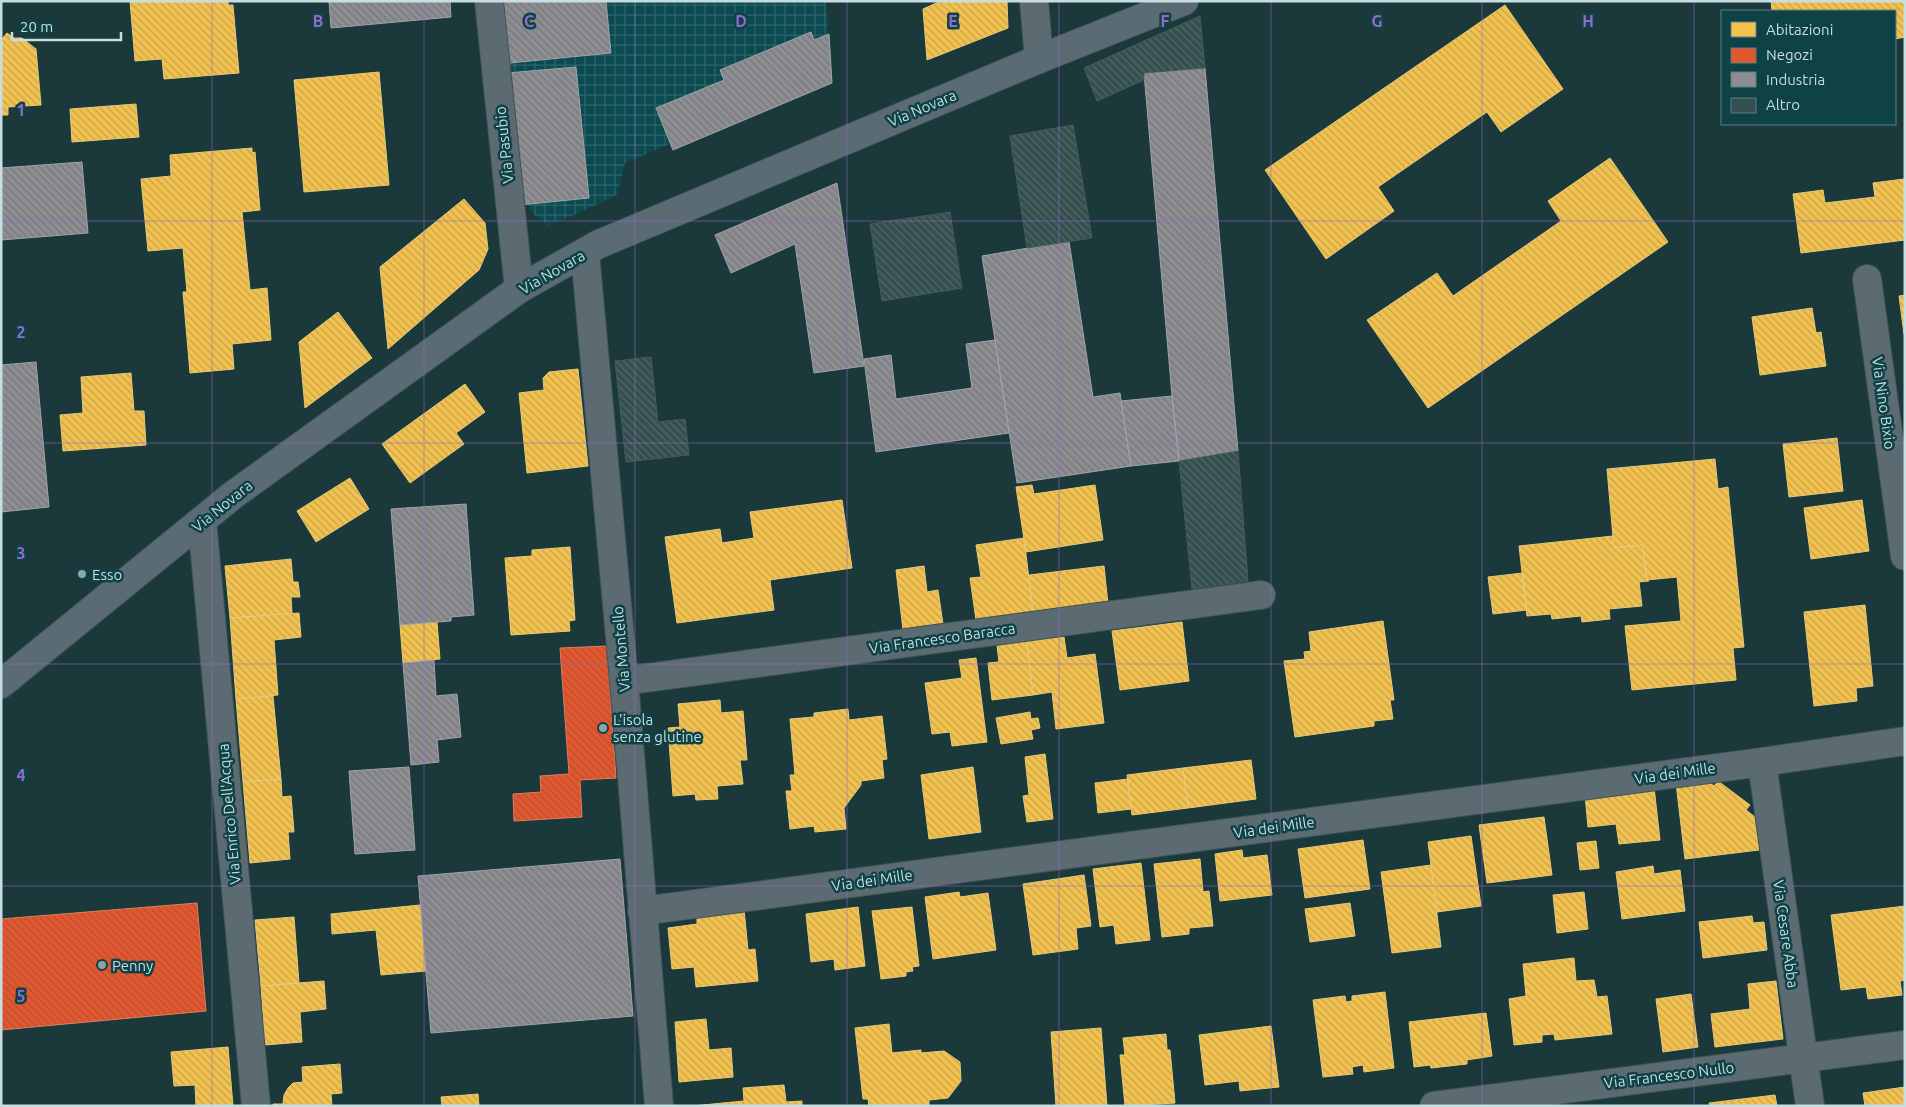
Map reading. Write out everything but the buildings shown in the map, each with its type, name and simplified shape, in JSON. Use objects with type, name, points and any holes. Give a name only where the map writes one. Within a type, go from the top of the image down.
[{"type":"street","name":"Via Pasubio","points":[[489,1],[519,290]]},
{"type":"street","points":[[1034,1],[1039,59]]},
{"type":"street","name":"Via Novara","points":[[1,684],[234,495],[519,290],[599,244],[1039,59],[1184,1]]},
{"type":"street","name":"Via Montello","points":[[585,253],[624,681],[659,1106]]},
{"type":"street","name":"Via Nino Bixio","points":[[1867,279],[1905,556]]},
{"type":"street","name":"Via Enrico Dell'Acqua","points":[[202,521],[256,1106]]},
{"type":"street","name":"Via Francesco Baracca","points":[[624,681],[1261,595]]},
{"type":"street","name":"Via dei Mille","points":[[642,911],[1762,762],[1905,741]]},
{"type":"street","name":"Via Cesare Abba","points":[[1762,762],[1810,1106]]},
{"type":"street","name":"Via Francesco Nullo","points":[[1434,1106],[1905,1045]]},
{"type":"shaded area","points":[[500,1],[826,1],[832,83],[673,150],[670,144],[625,163],[617,195],[548,225],[532,213],[528,204]]},
{"type":"place","name":"Esso","points":[[82,574]]},
{"type":"place","name":"L'isola senza glutine","points":[[603,728]]},
{"type":"place","name":"Penny","points":[[102,965]]}]
